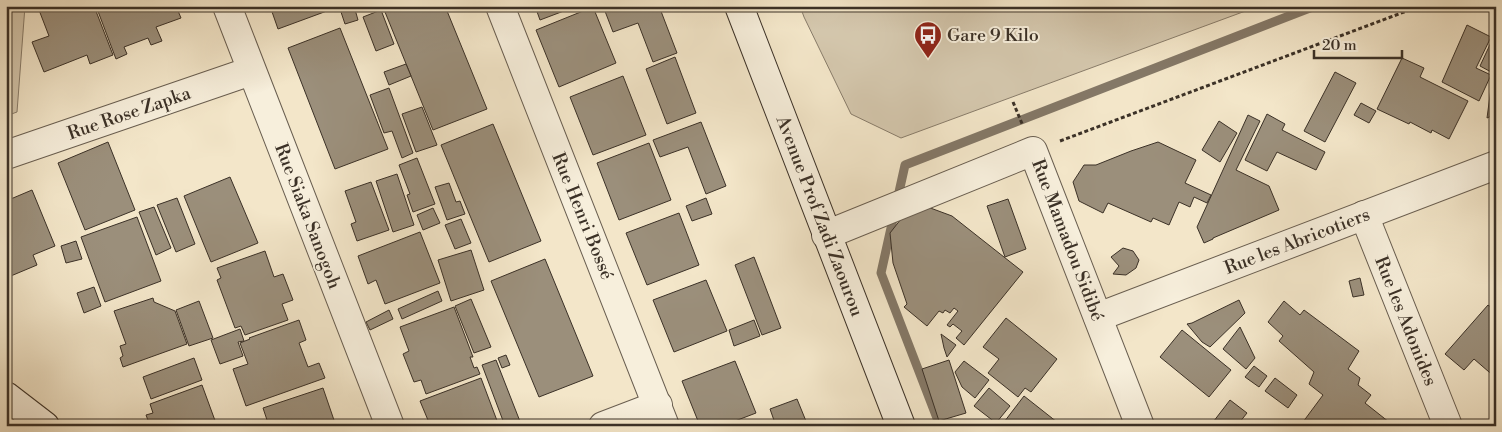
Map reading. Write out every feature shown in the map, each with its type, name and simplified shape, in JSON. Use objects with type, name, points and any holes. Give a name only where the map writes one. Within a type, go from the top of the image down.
[{"type":"street","name":"Rue Siaka Sanogoh","points":[[227,6],[390,426]]},
{"type":"street","name":"Rue Henri Bossé","points":[[500,6],[662,416]]},
{"type":"street","name":"Avenue Prof Zadi Zaourou","points":[[739,6],[826,235],[902,426]]},
{"type":"street","name":"Rue Rose Zapka","points":[[6,155],[252,71]]},
{"type":"street","name":"Rue Mamadou Sidibé","points":[[826,235],[1033,151],[1140,426]]},
{"type":"street","name":"Rue les Abricotiers","points":[[1098,317],[1496,165]]},
{"type":"street","name":"Rue les Adonides","points":[[1364,215],[1448,426]]},
{"type":"street","points":[[6,396],[45,426]]},
{"type":"street","points":[[603,426],[662,416]]},
{"type":"path","points":[[1033,151],[1420,6]]},
{"type":"shaded area","points":[[6,6],[25,6],[17,112],[6,116]]},
{"type":"shaded area","points":[[800,6],[1259,6],[901,138],[851,114]]},
{"type":"building","points":[[50,6],[94,6],[113,55],[90,64],[87,55],[44,72],[32,42],[49,36],[39,10]]},
{"type":"building","points":[[96,6],[176,6],[181,18],[156,27],[162,41],[151,45],[148,38],[124,47],[127,54],[116,59]]},
{"type":"building","points":[[270,6],[334,6],[335,8],[278,29]]},
{"type":"building","points":[[339,6],[354,6],[358,20],[345,24]]},
{"type":"building","points":[[399,6],[445,6],[487,109],[433,130],[385,12]]},
{"type":"building","points":[[535,6],[577,6],[540,20]]},
{"type":"building","points":[[603,6],[659,6],[677,53],[653,62],[638,23],[613,32]]},
{"type":"building","points":[[593,7],[616,63],[559,87],[536,30]]},
{"type":"building","points":[[381,10],[394,44],[376,51],[363,17]]},
{"type":"building","points":[[1467,25],[1491,37],[1476,68],[1491,75],[1479,101],[1442,82]]},
{"type":"building","points":[[340,28],[388,149],[335,169],[288,48]]},
{"type":"building","points":[[1494,36],[1496,36],[1496,114],[1487,118],[1493,73],[1480,66]]},
{"type":"building","points":[[675,57],[696,113],[667,124],[646,69]]},
{"type":"building","points":[[1402,58],[1424,68],[1420,77],[1468,101],[1449,139],[1432,130],[1431,133],[1410,122],[1409,124],[1377,109]]},
{"type":"building","points":[[406,64],[411,76],[389,85],[384,72]]},
{"type":"building","points":[[1335,72],[1356,83],[1325,142],[1304,131]]},
{"type":"building","points":[[623,76],[646,135],[593,155],[570,97]]},
{"type":"building","points":[[389,88],[413,153],[402,158],[392,131],[384,133],[370,95]]},
{"type":"building","points":[[1361,103],[1376,111],[1369,123],[1354,115]]},
{"type":"building","points":[[422,107],[437,145],[416,152],[402,114]]},
{"type":"building","points":[[1267,114],[1285,124],[1282,130],[1325,152],[1316,170],[1277,152],[1267,171],[1245,160]]},
{"type":"building","points":[[1248,115],[1260,121],[1236,170],[1269,186],[1279,210],[1204,243],[1197,227]]},
{"type":"building","points":[[1219,121],[1237,133],[1220,162],[1202,150]]},
{"type":"building","points":[[701,122],[726,186],[706,194],[688,147],[660,157],[653,140]]},
{"type":"building","points":[[493,124],[541,241],[489,262],[441,145]]},
{"type":"building","points":[[108,142],[135,210],[85,230],[58,163]]},
{"type":"building","points":[[1158,142],[1196,160],[1185,183],[1211,195],[1207,203],[1194,197],[1190,207],[1179,202],[1169,225],[1153,218],[1151,222],[1108,203],[1103,213],[1079,201],[1073,182],[1084,165],[1096,165]]},
{"type":"building","points":[[649,143],[671,200],[619,220],[597,163]]},
{"type":"building","points":[[417,158],[435,204],[413,212],[407,195],[410,194],[399,165]]},
{"type":"building","points":[[397,174],[414,225],[393,232],[376,181]]},
{"type":"building","points":[[230,177],[258,243],[211,262],[184,196]]},
{"type":"building","points":[[371,182],[389,230],[357,241],[351,224],[356,222],[345,191]]},
{"type":"building","points":[[449,183],[456,202],[460,201],[465,214],[447,220],[435,187]]},
{"type":"building","points":[[32,190],[55,246],[33,255],[37,265],[6,278],[6,201]]},
{"type":"building","points":[[177,198],[195,244],[176,252],[157,205]]},
{"type":"building","points":[[706,198],[712,214],[692,221],[686,206]]},
{"type":"building","points":[[1008,199],[1026,249],[1005,257],[987,206]]},
{"type":"building","points":[[925,206],[952,216],[1023,272],[964,345],[956,338],[962,331],[953,324],[950,327],[947,325],[958,311],[954,308],[950,313],[945,310],[943,313],[939,311],[927,326],[904,307],[907,304],[893,263],[890,233],[901,219]]},
{"type":"building","points":[[154,207],[171,248],[156,255],[139,212]]},
{"type":"building","points":[[433,208],[440,223],[423,230],[417,215]]},
{"type":"building","points":[[679,213],[699,265],[647,285],[626,233]]},
{"type":"building","points":[[137,217],[161,281],[105,302],[81,237]]},
{"type":"building","points":[[461,219],[471,243],[455,249],[445,225]]},
{"type":"building","points":[[420,232],[440,283],[385,304],[376,280],[368,284],[358,256]]},
{"type":"building","points":[[76,241],[82,259],[66,263],[61,246]]},
{"type":"building","points":[[1123,248],[1133,251],[1139,260],[1136,268],[1126,275],[1113,274],[1119,266],[1111,257]]},
{"type":"building","points":[[471,250],[484,290],[451,301],[438,260]]},
{"type":"building","points":[[265,251],[274,277],[283,274],[293,300],[282,304],[288,320],[245,335],[241,326],[235,328],[217,280],[221,278],[217,268]]},
{"type":"building","points":[[754,257],[781,328],[762,335],[735,265]]},
{"type":"building","points":[[545,259],[593,376],[539,397],[491,281]]},
{"type":"building","points":[[1360,278],[1364,295],[1353,297],[1349,281]]},
{"type":"building","points":[[706,280],[727,331],[674,352],[653,300]]},
{"type":"building","points":[[94,287],[101,306],[84,313],[77,293]]},
{"type":"building","points":[[438,291],[442,301],[402,319],[398,309]]},
{"type":"building","points":[[153,298],[154,302],[175,311],[187,344],[123,367],[120,358],[123,356],[120,346],[126,344],[114,311]]},
{"type":"building","points":[[471,299],[491,347],[474,353],[455,306]]},
{"type":"building","points":[[1239,300],[1245,313],[1210,347],[1202,342],[1187,324],[1192,323]]},
{"type":"building","points":[[199,301],[213,338],[189,346],[176,310]]},
{"type":"building","points":[[1284,301],[1300,315],[1304,310],[1359,351],[1348,369],[1360,378],[1358,385],[1371,395],[1365,403],[1394,426],[1300,426],[1323,395],[1309,384],[1314,372],[1279,341],[1283,336],[1268,322]]},
{"type":"building","points":[[1488,305],[1496,311],[1496,378],[1474,359],[1464,370],[1445,354]]},
{"type":"building","points":[[454,307],[473,357],[470,357],[474,368],[477,367],[480,374],[426,394],[421,380],[414,382],[403,354],[409,351],[400,327]]},
{"type":"building","points":[[389,310],[393,319],[370,330],[366,322]]},
{"type":"building","points":[[1006,318],[1057,359],[1031,392],[1025,388],[1018,397],[988,373],[999,359],[983,347]]},
{"type":"building","points":[[299,320],[306,340],[299,343],[308,367],[319,363],[325,378],[246,406],[233,369],[248,364],[240,343]]},
{"type":"building","points":[[754,320],[760,336],[734,346],[729,330]]},
{"type":"building","points":[[1240,327],[1255,358],[1246,369],[1223,349]]},
{"type":"building","points":[[240,329],[244,341],[238,342],[243,356],[220,364],[211,340]]},
{"type":"building","points":[[1182,330],[1231,370],[1209,397],[1160,357]]},
{"type":"building","points":[[941,334],[956,345],[947,357],[944,348]]},
{"type":"building","points":[[506,355],[510,365],[502,368],[498,358]]},
{"type":"building","points":[[194,358],[202,380],[151,399],[143,377]]},
{"type":"building","points":[[496,360],[521,424],[517,426],[505,426],[482,365]]},
{"type":"building","points":[[949,360],[966,413],[939,421],[922,369]]},
{"type":"building","points":[[735,361],[756,413],[722,426],[700,426],[682,381]]},
{"type":"building","points":[[964,361],[989,380],[975,398],[962,387],[955,372]]},
{"type":"building","points":[[1254,366],[1267,376],[1259,387],[1245,377]]},
{"type":"building","points":[[481,378],[499,426],[440,426],[438,422],[430,425],[420,401]]},
{"type":"building","points":[[1275,378],[1297,395],[1288,408],[1265,391]]},
{"type":"building","points":[[202,385],[217,426],[142,426],[149,423],[146,415],[153,413],[150,404]]},
{"type":"building","points":[[323,388],[336,426],[269,426],[263,408]]},
{"type":"building","points":[[989,388],[1010,406],[996,423],[974,406]]},
{"type":"building","points":[[1024,396],[1062,426],[1001,426]]},
{"type":"building","points":[[797,399],[808,426],[776,426],[770,409]]},
{"type":"building","points":[[1230,400],[1247,413],[1239,423],[1242,426],[1210,426]]},
{"type":"waterway","points":[[940,426],[881,273],[905,165],[1315,6]]},
{"type":"place","name":"Gare 9 Kilo","points":[[928,59]]}]
